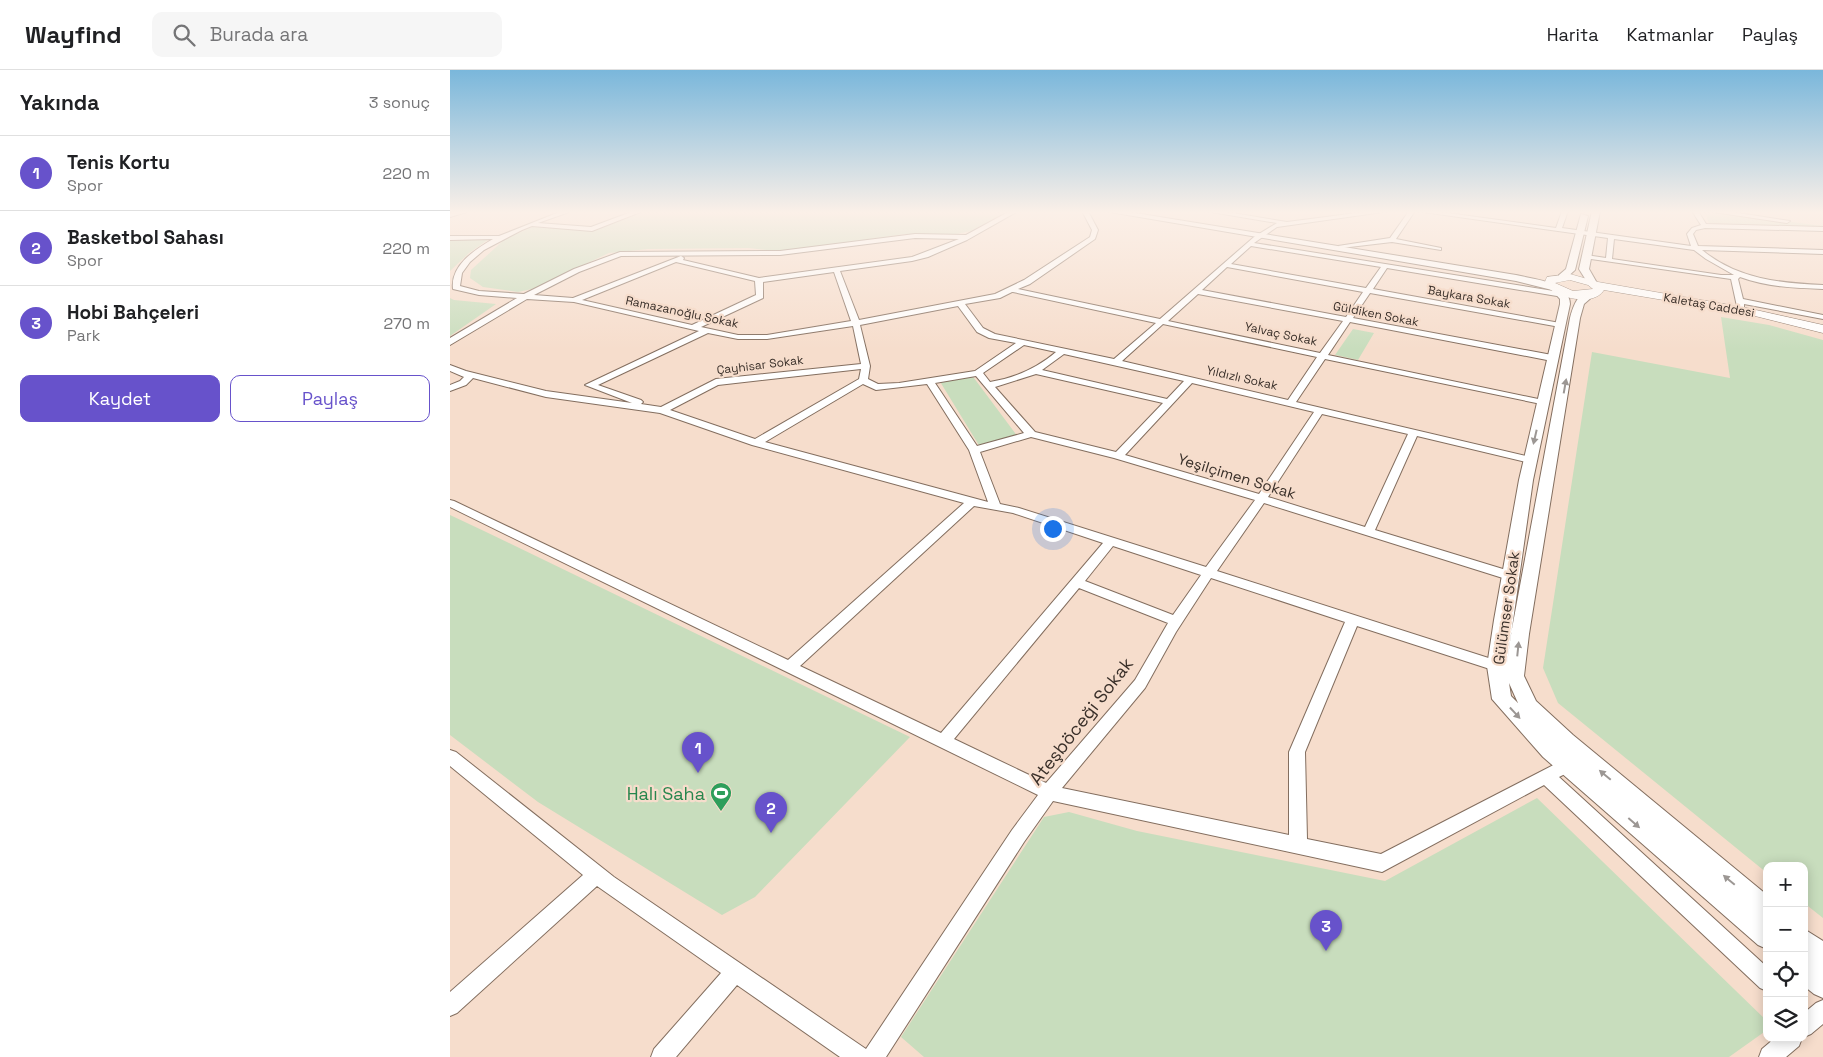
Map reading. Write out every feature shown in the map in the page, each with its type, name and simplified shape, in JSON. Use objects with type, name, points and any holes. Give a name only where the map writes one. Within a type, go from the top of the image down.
[{"type":"main road","points":[[1558,285],[1573,294],[1593,289]]},
{"type":"main road","points":[[1558,285],[1593,289]]},
{"type":"main road","name":"Kaletaş Caddesi","points":[[1593,289],[1740,306],[1823,329]]},
{"type":"main road","name":"Kaletaş Caddesi","points":[[1593,289],[1618,295],[1744,314],[1823,334]]},
{"type":"street","name":"Ramazanoğlu Sokak","points":[[472,257],[456,273],[454,279],[456,287],[479,293],[574,300],[706,331],[738,337],[767,337],[961,304],[1013,290],[1064,257]]},
{"type":"street","points":[[450,342],[524,297],[611,257]]},
{"type":"street","points":[[574,300],[683,257]]},
{"type":"street","points":[[675,260],[759,280],[916,257]]},
{"type":"street","points":[[1116,362],[1236,257]]},
{"type":"street","points":[[1330,257],[1385,266],[1558,285]]},
{"type":"street","points":[[1391,257],[1558,285]]},
{"type":"street","points":[[1411,257],[1512,273],[1558,285]]},
{"type":"street","points":[[1558,285],[1570,270],[1573,257]]},
{"type":"street","points":[[1586,257],[1737,277],[1775,284],[1823,287]]},
{"type":"street","points":[[1586,257],[1584,272],[1593,289],[1579,303],[1575,318],[1520,634],[1515,676],[1529,706],[1566,741],[1763,908]]},
{"type":"street","points":[[1707,257],[1737,277]]},
{"type":"street","name":"Baykara Sokak","points":[[1226,266],[1560,325]]},
{"type":"street","points":[[1290,403],[1385,266]]},
{"type":"street","points":[[756,443],[863,380],[866,366],[856,323],[836,269]]},
{"type":"street","points":[[1737,277],[1740,306],[1823,317]]},
{"type":"street","points":[[692,328],[760,296],[759,280]]},
{"type":"street","name":"Gülümser Sokak","points":[[1558,285],[1565,298],[1530,460],[1496,666],[1502,699],[1567,765],[1763,933]]},
{"type":"street","name":"Yalvaç Sokak","points":[[1013,290],[1543,403]]},
{"type":"street","name":"Güldiken Sokak","points":[[1196,291],[1552,362]]},
{"type":"street","name":"Yıldızlı Sokak","points":[[961,304],[985,334],[1191,379],[1530,460]]},
{"type":"street","points":[[706,331],[590,385],[756,443],[996,507],[1111,541],[1496,666]]},
{"type":"street","points":[[863,380],[876,387],[978,373],[1022,343]]},
{"type":"street","points":[[986,385],[1013,381],[1036,371],[1062,350]]},
{"type":"street","name":"Çayhisar Sokak","points":[[662,410],[716,382],[866,366]]},
{"type":"street","points":[[450,368],[470,376],[468,380],[450,388]]},
{"type":"street","points":[[1036,371],[1170,402]]},
{"type":"street","points":[[462,373],[546,394],[662,410]]},
{"type":"street","points":[[974,450],[1031,434],[986,385],[978,373]]},
{"type":"street","points":[[1118,456],[1191,379]]},
{"type":"street","points":[[929,381],[974,450],[996,507]]},
{"type":"street","name":"Ateşböceği Sokak","points":[[873,1057],[1018,836],[1050,793],[1140,684],[1176,622],[1209,572],[1241,530],[1260,498],[1320,410]]},
{"type":"street","points":[[1368,532],[1414,433]]},
{"type":"street","name":"Yeşilçimen Sokak","points":[[1031,434],[1118,456],[1260,498],[1510,576]]},
{"type":"street","points":[[791,666],[972,502]]},
{"type":"street","points":[[450,503],[791,666],[1050,793],[1382,864],[1567,765]]},
{"type":"street","points":[[943,741],[1111,541]]},
{"type":"street","points":[[1076,582],[1176,622]]},
{"type":"street","points":[[1298,846],[1297,752],[1353,620]]},
{"type":"street","points":[[450,757],[596,874],[860,1057]]},
{"type":"street","points":[[1546,776],[1763,977]]},
{"type":"street","points":[[450,1006],[596,874]]},
{"type":"street","points":[[1808,945],[1823,958]]},
{"type":"street","points":[[662,1057],[736,971]]},
{"type":"street","points":[[1808,972],[1823,985]]},
{"type":"street","points":[[1770,1057],[1787,1042]]},
{"type":"green space","points":[[450,257],[465,257],[450,271]]},
{"type":"green space","points":[[485,257],[600,257],[532,289],[518,292],[483,287],[470,278],[471,270]]},
{"type":"green space","points":[[450,298],[454,300],[496,304],[450,336]]},
{"type":"green space","points":[[1721,317],[1769,325],[1823,340],[1823,918],[1808,906],[1808,862],[1763,862],[1763,870],[1558,703],[1543,668],[1592,352],[1730,378]]},
{"type":"green space","points":[[1353,329],[1374,333],[1358,360],[1335,355]]},
{"type":"green space","points":[[971,374],[1018,437],[980,447],[939,380]]},
{"type":"green space","points":[[450,515],[910,737],[755,897],[722,915],[538,802],[450,735]]},
{"type":"green space","points":[[1537,798],[1763,1017],[1763,1033],[1729,1057],[924,1057],[901,1037],[1044,817],[1069,812],[1137,831],[1385,881]]},
{"type":"place","name":"Tenis Kortu","points":[[698,773]]},
{"type":"place","name":"Halı Saha","points":[[721,812]]},
{"type":"place","name":"Basketbol Sahası","points":[[771,833]]},
{"type":"place","name":"Hobi Bahçeleri","points":[[1326,951]]}]
